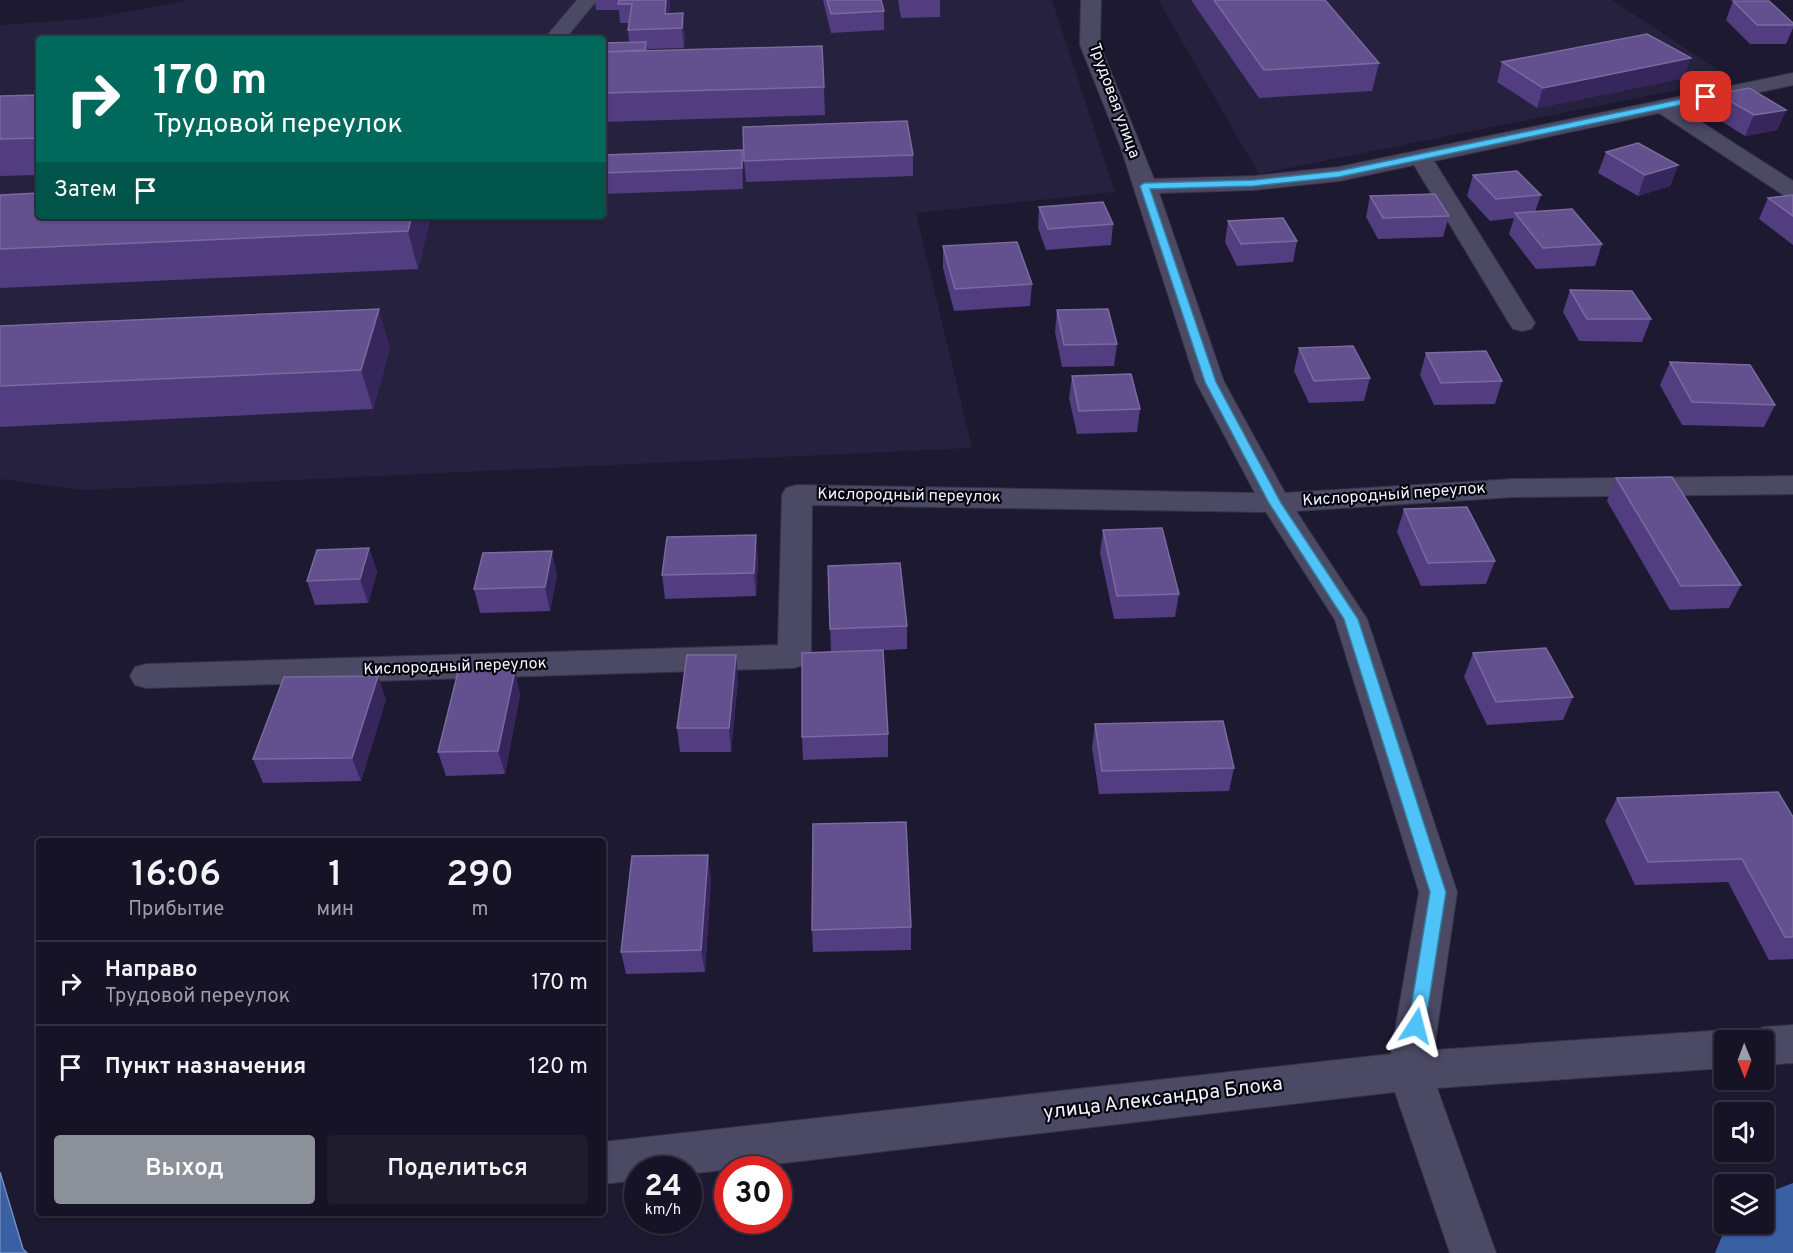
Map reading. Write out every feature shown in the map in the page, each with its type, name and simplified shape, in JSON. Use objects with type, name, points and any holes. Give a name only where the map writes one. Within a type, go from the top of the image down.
[{"type":"street","points":[[556,36],[586,0]]},
{"type":"street","name":"Трудовая улица","points":[[1090,0],[1090,45],[1144,186],[1210,382],[1275,503],[1351,619],[1438,892],[1409,1071]]},
{"type":"street","points":[[1144,186],[1254,183],[1339,174],[1793,79]]},
{"type":"street","points":[[1662,106],[1793,191]]},
{"type":"street","points":[[1420,157],[1522,323]]},
{"type":"street","name":"Кислородный переулок","points":[[147,676],[794,656],[797,495],[1275,503],[1514,488],[1793,485]]},
{"type":"street","points":[[1774,1045],[1793,1044]]},
{"type":"street","name":"улица Александра Блока","points":[[606,1163],[1409,1071],[1714,1050]]},
{"type":"street","points":[[1409,1071],[1473,1253]]},
{"type":"shaded area","points":[[189,0],[1052,0],[1115,192],[916,213],[972,448],[83,490],[0,479],[0,25],[94,18]]},
{"type":"shaded area","points":[[1158,0],[1612,0],[1732,79],[1259,174]]},
{"type":"water","points":[[0,1172],[23,1249],[27,1253],[0,1253]]},
{"type":"building","points":[[619,0],[666,0],[665,14],[683,13],[682,28],[628,30],[632,4],[618,4]]},
{"type":"building","points":[[827,0],[881,0],[884,11],[831,14]]},
{"type":"building","points":[[1214,0],[1325,0],[1379,63],[1264,70]]},
{"type":"building","points":[[1733,1],[1769,1],[1793,25],[1757,25]]},
{"type":"building","points":[[1647,34],[1691,58],[1543,88],[1502,62]]},
{"type":"building","points":[[646,42],[645,50],[606,52],[606,43]]},
{"type":"building","points":[[822,46],[824,87],[606,93],[606,52]]},
{"type":"building","points":[[1749,88],[1786,110],[1754,115],[1718,94]]},
{"type":"building","points":[[36,95],[36,138],[0,139],[0,96]]},
{"type":"building","points":[[907,121],[913,155],[744,161],[743,127]]},
{"type":"building","points":[[1638,143],[1678,165],[1645,175],[1606,152]]},
{"type":"building","points":[[742,150],[742,168],[606,173],[606,155]]},
{"type":"building","points":[[1517,171],[1541,195],[1496,199],[1473,175]]},
{"type":"building","points":[[36,193],[36,219],[411,219],[408,231],[0,249],[0,195]]},
{"type":"building","points":[[1435,194],[1449,216],[1383,218],[1370,196]]},
{"type":"building","points":[[1793,195],[1793,216],[1768,198]]},
{"type":"building","points":[[1103,202],[1113,224],[1048,229],[1039,207]]},
{"type":"building","points":[[1572,209],[1602,244],[1543,248],[1515,213]]},
{"type":"building","points":[[1283,218],[1297,241],[1241,244],[1228,221]]},
{"type":"building","points":[[1017,242],[1032,284],[955,289],[943,246]]},
{"type":"building","points":[[1570,290],[1632,291],[1651,319],[1587,319]]},
{"type":"building","points":[[379,309],[361,370],[0,386],[0,326]]},
{"type":"building","points":[[1108,309],[1117,344],[1064,345],[1057,310]]},
{"type":"building","points":[[1353,346],[1370,378],[1314,381],[1299,348]]},
{"type":"building","points":[[1486,351],[1502,381],[1441,383],[1426,353]]},
{"type":"building","points":[[1670,362],[1750,365],[1775,405],[1692,402]]},
{"type":"building","points":[[1131,374],[1140,409],[1079,411],[1072,376]]},
{"type":"building","points":[[1672,477],[1741,585],[1681,586],[1616,478]]},
{"type":"building","points":[[1467,507],[1495,561],[1428,563],[1404,509]]},
{"type":"building","points":[[1162,528],[1179,594],[1117,596],[1103,530]]},
{"type":"building","points":[[756,535],[754,573],[662,575],[667,537]]},
{"type":"building","points":[[369,548],[360,579],[307,581],[317,550]]},
{"type":"building","points":[[552,551],[545,587],[474,589],[483,553]]},
{"type":"building","points":[[900,563],[907,626],[830,629],[828,566]]},
{"type":"building","points":[[1546,648],[1573,697],[1496,702],[1473,653]]},
{"type":"building","points":[[883,650],[888,734],[802,737],[802,653]]},
{"type":"building","points":[[687,655],[736,655],[729,728],[677,728]]},
{"type":"building","points":[[515,670],[498,751],[438,752],[458,672]]},
{"type":"building","points":[[378,676],[352,758],[253,759],[284,677]]},
{"type":"building","points":[[1223,721],[1234,768],[1102,771],[1095,724]]},
{"type":"building","points":[[1778,792],[1793,817],[1793,937],[1785,937],[1742,859],[1648,862],[1617,798]]},
{"type":"building","points":[[906,822],[911,927],[812,930],[813,824]]},
{"type":"building","points":[[708,855],[701,950],[621,952],[632,856]]},
{"type":"waterway","points":[[1782,1253],[1793,1249]]},
{"type":"route","points":[[1416,1026],[1438,892],[1351,619],[1275,503],[1210,382],[1144,186],[1254,183],[1339,174],[1706,97]]}]
